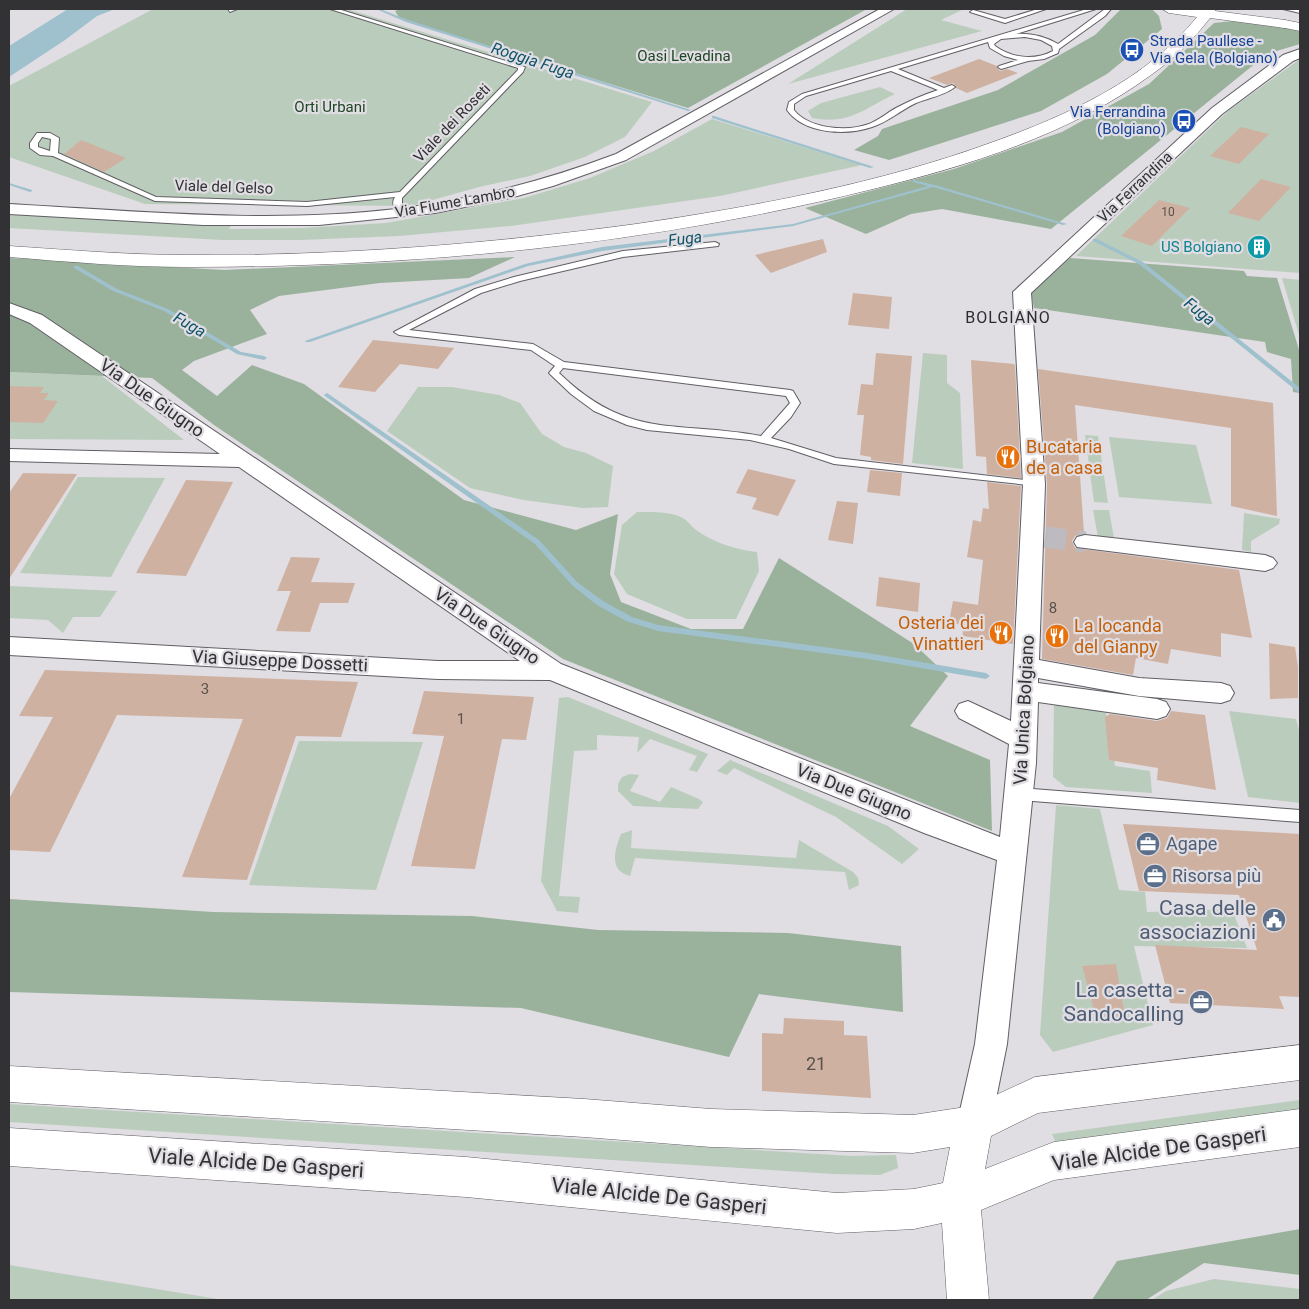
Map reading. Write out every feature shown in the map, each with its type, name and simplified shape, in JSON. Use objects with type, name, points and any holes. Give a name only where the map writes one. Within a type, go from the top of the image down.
[{"type":"main road","points":[[1158,9],[1167,15],[1199,11],[1300,26]]},
{"type":"main road","points":[[1233,9],[1260,19],[1286,24]]},
{"type":"main road","points":[[9,239],[212,248],[369,245],[556,229],[740,203],[839,182],[933,156],[1020,125],[1053,111],[1123,73],[1199,11]]},
{"type":"main road","points":[[9,252],[190,261],[371,256],[596,235],[756,210],[910,174],[957,160],[1040,130],[1100,101],[1154,68],[1186,39],[1199,11]]},
{"type":"main road","points":[[9,1084],[574,1117],[711,1128],[913,1134],[974,1124],[1035,1095],[1300,1062]]},
{"type":"main road","points":[[968,1300],[960,1199],[974,1124]]},
{"type":"main road","name":"Viale Alcide De Gasperi","points":[[9,1147],[466,1177],[837,1213],[914,1208],[960,1199],[1054,1161],[1300,1128]]},
{"type":"street","name":"Via Fiume Lambro","points":[[9,209],[225,220],[317,220],[403,212],[496,197],[579,174],[621,157],[888,9]]},
{"type":"street","name":"Via Ferrandina","points":[[1022,292],[1217,111],[1288,58],[1300,53]]},
{"type":"street","name":"Via Unica Bolgiano","points":[[974,1124],[990,1044],[1020,794],[1026,679],[1038,536],[1022,292]]},
{"type":"street","name":"Via Due Giugno","points":[[9,308],[36,319],[63,336],[552,671],[934,825],[1012,854]]},
{"type":"street","points":[[9,455],[243,461]]},
{"type":"street","points":[[1085,542],[1265,563]]},
{"type":"street","name":"Via Giuseppe Dossetti","points":[[9,646],[438,670],[552,671]]},
{"type":"street","points":[[1026,679],[1221,693]]},
{"type":"street","points":[[1026,679],[1157,709]]},
{"type":"street","points":[[968,711],[1023,739]]},
{"type":"lane","name":"Viale dei Roseti","points":[[333,9],[518,64],[522,67],[521,71],[402,194]]},
{"type":"lane","points":[[980,9],[973,12],[1005,21],[1054,9]]},
{"type":"lane","points":[[1027,16],[1043,9]]},
{"type":"lane","points":[[952,87],[905,106],[879,122],[853,129],[817,126],[795,117],[790,110],[791,103],[804,95],[1093,9]]},
{"type":"lane","points":[[1001,67],[1052,55],[1057,48],[1103,15],[1108,9]]},
{"type":"lane","points":[[1286,9],[1300,12]]},
{"type":"lane","points":[[1035,58],[1014,57],[997,51],[992,43],[999,37],[1016,35],[1035,37],[1050,42],[1057,48]]},
{"type":"lane","points":[[892,69],[944,90]]},
{"type":"lane","name":"Viale del Gelso","points":[[54,154],[54,138],[50,135],[40,135],[34,143],[34,148],[43,153],[54,154],[155,200],[307,204],[402,194]]},
{"type":"lane","points":[[402,194],[397,201],[398,208],[403,212]]},
{"type":"lane","points":[[715,244],[623,254],[517,279],[478,291],[399,332],[533,347],[561,365],[790,393],[795,403],[763,440]]},
{"type":"lane","points":[[561,365],[554,373],[578,397],[616,418],[647,426],[763,440],[803,448],[834,461],[1034,484]]},
{"type":"lane","points":[[1020,794],[1300,816]]},
{"type":"green space","name":"Orti Urbani","points":[[153,9],[347,9],[652,102],[625,137],[585,157],[530,176],[479,187],[411,206],[145,204],[9,157],[9,86]]},
{"type":"green space","name":"Oasi Levadina","points":[[401,9],[867,9],[688,108],[400,19],[395,11]]},
{"type":"green space","points":[[907,9],[964,9],[941,20],[982,31],[788,84]]},
{"type":"green space","points":[[1121,9],[1152,9],[1159,16],[1162,29],[1107,74],[1041,111],[889,160],[854,150],[878,136],[882,129],[998,90],[1095,35]]},
{"type":"green space","points":[[1233,21],[1300,30],[1300,44],[1267,54],[1051,229],[942,209],[911,214],[866,234],[805,208],[954,169],[1062,132],[1149,84],[1214,23]]},
{"type":"green space","points":[[1300,59],[1300,273],[1076,256],[1228,111]]},
{"type":"green space","points":[[880,87],[895,94],[847,117],[825,120],[812,118],[808,111],[821,103]]},
{"type":"green space","points":[[712,119],[862,165],[720,196],[511,226],[399,236],[301,240],[222,240],[9,228],[9,214],[232,224],[229,229],[301,228],[386,223],[524,198],[590,178],[654,151]]},
{"type":"green space","points":[[515,257],[469,278],[380,283],[279,296],[250,310],[267,334],[194,361],[182,370],[217,396],[252,365],[304,384],[464,500],[576,530],[618,514],[610,574],[621,602],[691,629],[743,629],[779,558],[914,644],[948,676],[910,726],[990,760],[992,831],[563,659],[214,425],[152,378],[9,372],[9,258],[224,270]]},
{"type":"green space","points":[[1070,258],[1244,271],[1247,276],[1277,278],[1300,353],[1300,393],[1293,392],[1291,359],[1267,352],[1265,342],[1034,308],[1031,293]]},
{"type":"green space","points":[[1282,278],[1300,280],[1300,338]]},
{"type":"green space","points":[[923,353],[947,355],[947,383],[960,393],[963,469],[912,463]]},
{"type":"green space","points":[[9,372],[102,376],[184,440],[9,439]]},
{"type":"green space","points":[[418,387],[452,387],[499,395],[520,403],[542,434],[564,447],[586,453],[613,466],[608,507],[583,508],[524,500],[470,488],[387,431]]},
{"type":"green space","points":[[1085,435],[1098,436],[1108,503],[1094,502]]},
{"type":"green space","points":[[1109,437],[1196,445],[1212,504],[1119,497]]},
{"type":"green space","points":[[78,477],[165,478],[111,577],[20,573]]},
{"type":"green space","points":[[1093,510],[1109,510],[1114,538],[1098,537]]},
{"type":"green space","points":[[637,512],[660,512],[678,516],[685,519],[701,534],[716,541],[757,552],[759,571],[736,619],[687,619],[627,594],[614,574],[622,525]]},
{"type":"green space","points":[[1244,513],[1280,519],[1279,524],[1251,541],[1251,552],[1242,550]]},
{"type":"green space","points":[[9,586],[117,591],[100,617],[73,617],[63,633],[48,620],[9,618]]},
{"type":"green space","points":[[568,697],[708,754],[697,772],[689,770],[697,756],[650,739],[637,753],[639,737],[597,735],[597,750],[574,751],[559,896],[580,897],[578,913],[557,911],[541,881],[559,698]]},
{"type":"green space","points":[[1054,702],[1105,707],[1115,766],[1150,771],[1152,793],[1066,787],[1053,777]]},
{"type":"green space","points":[[1229,711],[1296,719],[1300,734],[1300,803],[1248,797]]},
{"type":"green space","points":[[299,741],[423,742],[376,890],[249,885]]},
{"type":"green space","points":[[730,760],[888,826],[919,849],[902,864],[836,817],[734,768],[727,775],[717,771]]},
{"type":"green space","points":[[630,774],[639,775],[630,791],[660,802],[671,787],[703,802],[698,809],[633,806],[618,791],[618,784],[622,777]]},
{"type":"green space","points":[[1056,805],[1100,809],[1119,890],[1145,892],[1147,912],[1232,909],[1247,948],[1134,946],[1153,1025],[1053,1052],[1040,1035]]},
{"type":"green space","points":[[632,830],[631,848],[796,858],[799,840],[853,872],[858,878],[859,885],[849,890],[845,872],[635,858],[630,876],[618,869],[615,853],[621,834]]},
{"type":"green space","points":[[9,899],[213,912],[472,916],[598,930],[788,933],[901,946],[903,1012],[759,994],[729,1057],[521,1008],[9,992]]},
{"type":"green space","points":[[1300,1100],[1300,1119],[1060,1151],[1052,1134]]},
{"type":"green space","points":[[9,1104],[852,1156],[896,1155],[898,1168],[880,1175],[834,1174],[9,1122]]},
{"type":"green space","points":[[1300,1229],[1300,1275],[1204,1263],[1146,1300],[1092,1300],[1117,1261]]},
{"type":"green space","points":[[9,1265],[224,1300],[9,1300]]},
{"type":"green space","points":[[1214,1279],[1300,1289],[1300,1300],[1152,1300],[1166,1291]]},
{"type":"water","points":[[68,9],[115,9],[97,16],[9,77],[9,46]]},
{"type":"building","points":[[979,59],[997,66],[1000,71],[1007,69],[1018,73],[967,93],[956,88],[953,83],[947,85],[929,78]]},
{"type":"building","points":[[1241,127],[1269,134],[1239,164],[1210,156]]},
{"type":"building","points":[[81,140],[126,158],[104,172],[64,154]]},
{"type":"building","points":[[1261,179],[1291,187],[1259,221],[1228,213]]},
{"type":"building","points":[[1159,200],[1190,208],[1152,246],[1121,236]]},
{"type":"building","points":[[823,239],[827,252],[771,273],[755,255]]},
{"type":"building","points":[[853,293],[892,297],[889,329],[848,325]]},
{"type":"building","points":[[373,340],[454,348],[438,369],[400,364],[375,392],[338,387]]},
{"type":"building","points":[[876,353],[912,356],[903,464],[871,460],[871,457],[860,455],[864,415],[857,415],[861,384],[873,385]]},
{"type":"building","points":[[971,360],[1014,364],[1015,366],[1021,478],[987,474],[986,457],[976,456]]},
{"type":"building","points":[[1038,369],[1273,403],[1277,516],[1231,506],[1231,428],[1075,405],[1084,533],[1075,536],[1072,541],[1075,548],[1239,570],[1252,638],[1221,633],[1221,657],[1171,649],[1168,664],[1136,658],[1133,675],[1042,659],[1047,484]]},
{"type":"building","points":[[9,386],[44,387],[40,393],[49,393],[44,400],[58,401],[43,423],[9,422]]},
{"type":"building","points":[[748,469],[796,480],[778,516],[752,509],[757,498],[736,493]]},
{"type":"building","points":[[870,470],[902,473],[900,496],[867,492]]},
{"type":"building","points":[[23,473],[77,474],[9,579],[9,493]]},
{"type":"building","points":[[186,480],[233,482],[186,576],[136,573]]},
{"type":"building","points":[[987,482],[1021,486],[1013,644],[963,636],[962,625],[949,622],[953,601],[978,605],[983,560],[967,557],[973,520],[981,522],[983,508],[989,509]]},
{"type":"building","points":[[837,501],[858,503],[853,544],[828,540]]},
{"type":"building","points":[[291,557],[320,558],[311,582],[355,583],[348,603],[320,603],[310,632],[276,631],[291,591],[277,591]]},
{"type":"building","points":[[879,577],[920,583],[918,612],[876,606]]},
{"type":"building","points":[[1269,643],[1295,647],[1298,667],[1298,698],[1270,699]]},
{"type":"building","points":[[45,670],[358,682],[341,737],[296,736],[247,880],[182,877],[243,719],[117,715],[50,852],[9,850],[9,799],[53,717],[19,716]]},
{"type":"building","points":[[424,691],[534,697],[526,740],[502,739],[475,869],[411,866],[444,736],[412,734]]},
{"type":"building","points":[[1171,711],[1205,715],[1216,790],[1157,780],[1158,768],[1109,760],[1105,717],[1110,714],[1157,721],[1167,718]]},
{"type":"building","name":"Casa delle associazioni","points":[[1123,824],[1300,834],[1300,997],[1279,996],[1284,1009],[1170,1003],[1155,945],[1257,950],[1239,895],[1139,891]]},
{"type":"building","points":[[1116,964],[1125,1016],[1096,1017],[1082,966]]},
{"type":"building","points":[[784,1018],[844,1021],[844,1035],[867,1036],[871,1098],[762,1091],[762,1033],[783,1034]]},
{"type":"waterway","name":"Roggia Fuga","points":[[378,9],[407,21],[689,110]]},
{"type":"waterway","points":[[713,117],[872,167]]},
{"type":"waterway","points":[[915,181],[933,186]]},
{"type":"waterway","points":[[9,184],[30,191]]},
{"type":"waterway","name":"Fuga","points":[[308,341],[527,265],[602,249],[793,225],[933,186]]},
{"type":"waterway","name":"Fuga","points":[[933,186],[1065,224]]},
{"type":"waterway","name":"Fuga","points":[[1095,240],[1141,263],[1300,391]]},
{"type":"waterway","name":"Fuga","points":[[76,267],[115,290],[166,310],[239,353],[264,358]]},
{"type":"waterway","points":[[327,395],[537,542],[575,584],[600,603],[629,619],[658,628],[868,656],[986,676]]},
{"type":"tunnel","points":[[1045,537],[1085,542]]},
{"type":"place","name":"Strada Paullese - Via Gela (Bolgiano)","points":[[1132,50]]},
{"type":"place","name":"Via Ferrandina (Bolgiano)","points":[[1184,121]]},
{"type":"place","name":"US Bolgiano","points":[[1259,247]]},
{"type":"place","name":"Bucataria de a casa","points":[[1008,457]]},
{"type":"place","name":"Osteria dei Vinattieri","points":[[1001,633]]},
{"type":"place","name":"La locanda del Gianpy","points":[[1057,636]]},
{"type":"place","name":"Agape","points":[[1148,844]]},
{"type":"place","name":"Risorsa più","points":[[1155,876]]},
{"type":"place","name":"Casa delle associazioni","points":[[1274,920]]},
{"type":"place","name":"La casetta - Sandocalling","points":[[1201,1002]]},
{"type":"district","name":"BOLGIANO","points":[[1008,317]]}]
